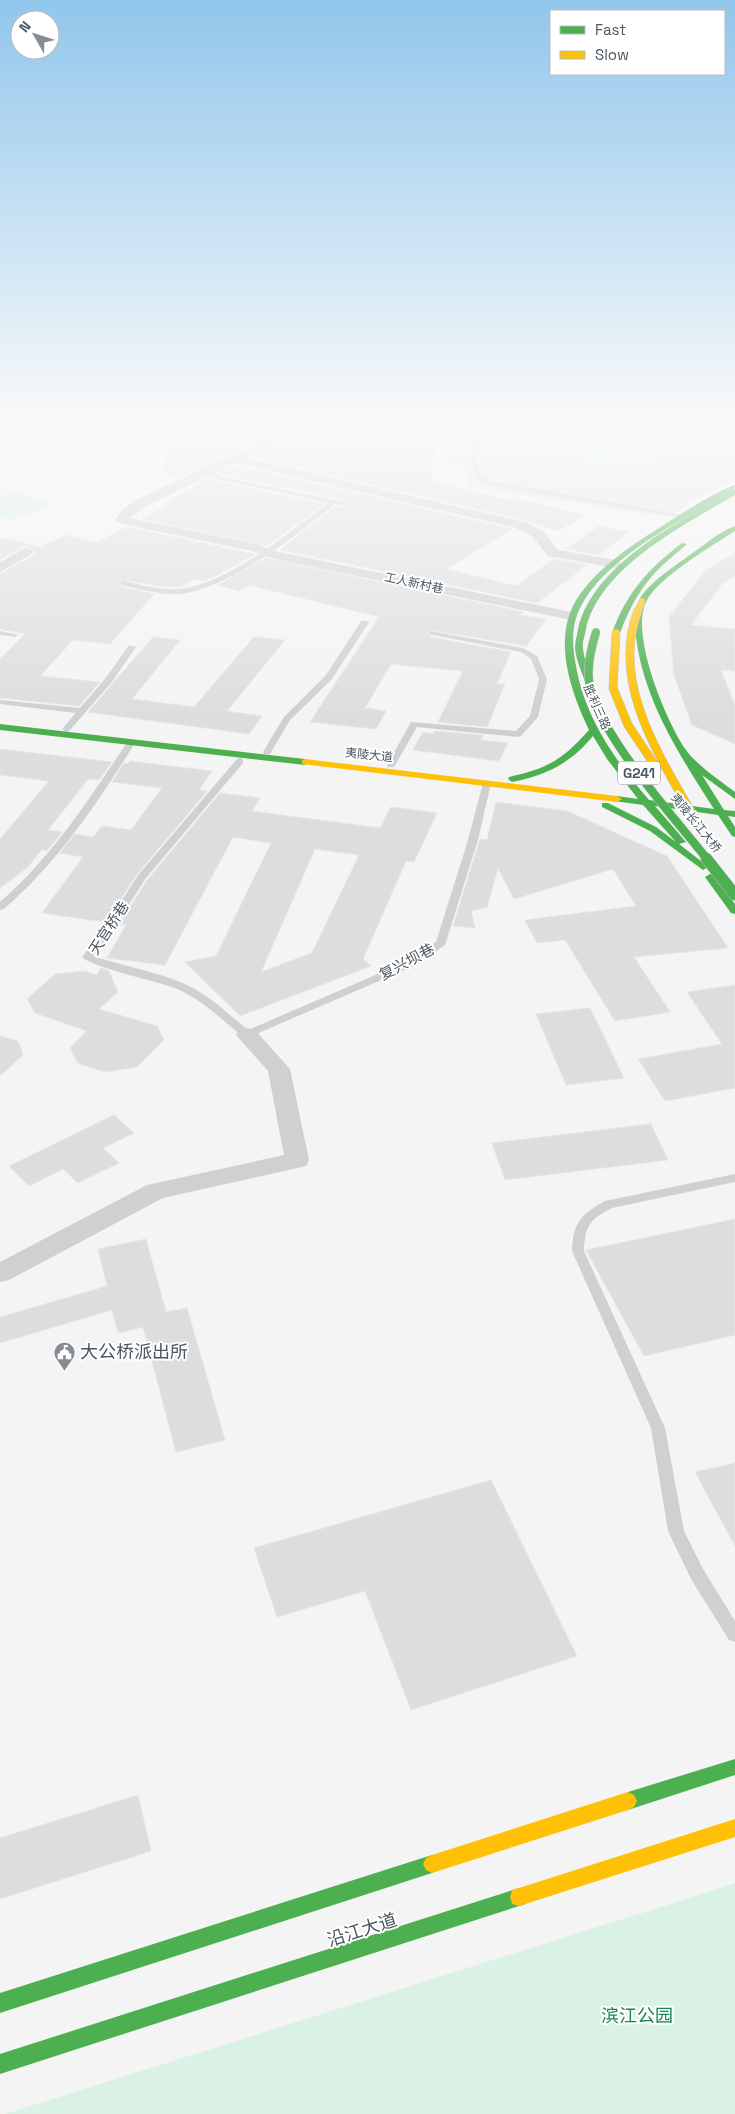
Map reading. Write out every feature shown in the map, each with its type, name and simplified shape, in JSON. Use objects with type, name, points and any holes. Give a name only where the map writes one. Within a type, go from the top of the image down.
[{"type":"main road","name":"胜利三路","points":[[681,518],[630,550],[584,594],[571,616],[569,664],[573,688],[592,732],[624,777],[703,867],[735,911]]},
{"type":"main road","points":[[589,681],[579,645],[583,616],[592,601],[639,554],[692,518]]},
{"type":"main road","points":[[626,580],[659,550],[709,518]]},
{"type":"main road","points":[[735,528],[670,573],[642,601],[639,620],[640,650],[644,664],[681,748],[735,834]]},
{"type":"main road","name":"夷陵长江大桥","points":[[642,601],[631,634],[630,667],[640,711],[698,822],[646,754],[628,725],[613,688],[616,633],[623,609],[635,588],[652,569],[692,539]]},
{"type":"main road","name":"夷陵长江大桥","points":[[597,628],[589,655],[589,681],[595,703],[618,744],[735,895]]},
{"type":"main road","name":"夷陵大道","points":[[0,721],[510,779],[718,808],[735,814]]},
{"type":"main road","name":"夷陵大道","points":[[0,727],[530,788],[644,798]]},
{"type":"main road","points":[[510,779],[532,777],[557,766],[578,749],[592,732]]},
{"type":"main road","points":[[681,748],[708,777],[735,796]]},
{"type":"main road","points":[[530,788],[595,802],[631,816],[653,829],[703,867]]},
{"type":"main road","name":"夷陵大道","points":[[718,808],[735,806]]},
{"type":"main road","points":[[0,2003],[735,1767]]},
{"type":"main road","name":"沿江大道","points":[[0,2064],[735,1828]]},
{"type":"street","name":"工人新村巷","points":[[124,518],[122,520],[571,616]]},
{"type":"street","points":[[486,518],[520,525],[537,534],[553,553],[616,564]]},
{"type":"street","points":[[0,568],[27,551]]},
{"type":"street","points":[[0,1273],[156,1191],[296,1160],[279,1069],[247,1035]]},
{"type":"lane","points":[[124,583],[159,591],[184,591],[226,576],[312,518]]},
{"type":"lane","points":[[267,752],[287,719],[330,677],[365,622]]},
{"type":"lane","points":[[0,633],[15,635]]},
{"type":"lane","points":[[391,765],[414,724],[518,734],[534,717],[543,679],[534,658],[523,650],[433,633]]},
{"type":"lane","points":[[66,729],[132,647]]},
{"type":"lane","points":[[0,702],[81,711]]},
{"type":"lane","points":[[0,907],[53,857],[102,789],[131,743]]},
{"type":"lane","name":"天官桥巷","points":[[240,761],[142,876],[103,937],[87,957],[106,965],[140,972],[184,987],[247,1035]]},
{"type":"lane","name":"复兴坝巷","points":[[247,1035],[412,963],[441,943],[473,840],[487,782]]},
{"type":"lane","points":[[735,1178],[609,1204],[591,1213],[581,1225],[578,1237],[578,1251],[658,1428],[676,1530],[697,1574],[735,1635]]},
{"type":"green space","points":[[2,518],[20,518],[12,521]]},
{"type":"green space","name":"滨江公园","points":[[735,1883],[735,2114],[5,2114],[686,1899]]},
{"type":"building","points":[[145,518],[305,518],[267,546],[142,519]]},
{"type":"building","points":[[320,518],[463,518],[512,529],[446,569],[516,586],[554,559],[587,565],[537,603],[280,550]]},
{"type":"building","points":[[515,518],[581,518],[558,531]]},
{"type":"building","points":[[599,526],[629,532],[598,555],[566,549]]},
{"type":"building","points":[[126,527],[255,554],[214,577],[203,581],[194,579],[180,587],[120,580],[121,587],[154,594],[110,644],[73,640],[40,676],[100,682],[79,706],[0,698],[0,659],[25,634],[0,629],[0,574],[33,556],[36,551],[26,545],[0,560],[0,537],[39,547],[67,535],[96,543]]},
{"type":"building","points":[[735,553],[735,576],[722,584],[691,625],[735,629],[735,671],[721,670],[735,705],[735,744],[692,725],[674,675],[669,617],[706,570]]},
{"type":"building","points":[[266,558],[524,612],[520,615],[546,619],[526,646],[429,630],[430,637],[511,652],[497,684],[505,684],[487,727],[438,722],[463,671],[391,664],[365,708],[386,711],[376,729],[310,722],[379,617],[249,585],[239,591],[218,585]]},
{"type":"building","points":[[153,637],[180,640],[132,699],[194,707],[254,637],[285,640],[227,711],[262,716],[249,734],[88,712]]},
{"type":"building","points":[[434,731],[483,735],[481,740],[508,743],[499,761],[413,750],[423,732],[433,734]]},
{"type":"building","points":[[0,749],[112,762],[99,780],[88,779],[48,830],[62,832],[47,851],[41,850],[28,867],[0,888],[0,839],[49,781],[0,775]]},
{"type":"building","points":[[130,761],[212,771],[199,790],[207,791],[138,873],[105,922],[42,913],[83,857],[60,853],[75,834],[93,837],[102,826],[131,830],[162,788],[112,782],[124,763],[128,764]]},
{"type":"building","points":[[220,793],[260,798],[252,811],[380,828],[391,807],[437,813],[414,862],[406,861],[363,959],[371,966],[240,1016],[185,962],[216,956],[271,843],[233,837],[165,965],[107,958],[126,925],[119,924],[148,879]],"holes":[[[315,849],[359,855],[312,953],[261,972]]]},
{"type":"building","points":[[496,802],[567,811],[667,856],[728,948],[634,957],[670,1012],[615,1021],[565,940],[537,943],[525,920],[636,906],[613,869],[514,899],[498,868],[487,907],[471,911],[475,928],[453,926],[480,839],[487,840]]},
{"type":"building","points":[[101,968],[109,971],[118,992],[99,1009],[157,1026],[164,1040],[137,1067],[104,1072],[78,1063],[70,1048],[87,1031],[35,1013],[27,999],[55,974],[84,971],[97,975]]},
{"type":"building","points":[[735,985],[735,1088],[665,1101],[638,1059],[722,1044],[687,992]]},
{"type":"building","points":[[590,1008],[624,1078],[566,1085],[536,1014]]},
{"type":"building","points":[[0,1036],[18,1041],[23,1055],[0,1076]]},
{"type":"building","points":[[114,1115],[134,1133],[103,1148],[119,1163],[78,1183],[63,1169],[29,1186],[9,1166]]},
{"type":"building","points":[[651,1124],[668,1160],[505,1180],[492,1143]]},
{"type":"building","points":[[735,1219],[735,1335],[644,1356],[586,1250]]},
{"type":"building","points":[[146,1239],[166,1312],[187,1308],[225,1440],[176,1452],[143,1327],[118,1333],[112,1310],[0,1343],[0,1317],[107,1286],[98,1249]]},
{"type":"building","points":[[735,1463],[735,1546],[695,1472]]},
{"type":"building","points":[[491,1480],[577,1656],[411,1710],[365,1591],[277,1617],[254,1548]]},
{"type":"building","points":[[138,1795],[151,1851],[0,1899],[0,1838]]},
{"type":"traffic: fast","points":[[681,518],[651,536],[610,566],[594,583],[576,607],[570,628],[569,649],[575,684],[584,710],[596,734],[610,757],[644,801],[681,842]]},
{"type":"traffic: fast","points":[[589,681],[581,658],[579,644],[585,618],[597,595],[616,573],[638,553],[690,518]]},
{"type":"traffic: fast","points":[[735,528],[685,562],[649,591],[641,606],[639,627],[642,655],[660,709],[688,761],[735,834]]},
{"type":"traffic: fast","points":[[616,633],[628,605],[642,583],[661,563],[684,544]]},
{"type":"traffic: fast","points":[[596,632],[589,655],[589,681],[595,703],[617,744],[735,895]]},
{"type":"traffic: fast","points":[[0,727],[305,762]]},
{"type":"traffic: fast","points":[[512,779],[525,777],[557,764],[584,742],[592,732]]},
{"type":"traffic: fast","points":[[687,755],[708,777],[735,796]]},
{"type":"traffic: fast","points":[[617,799],[735,814]]},
{"type":"traffic: fast","points":[[605,805],[653,829],[703,867]]},
{"type":"traffic: fast","points":[[710,877],[735,911]]},
{"type":"traffic: fast","points":[[628,1801],[735,1767]]},
{"type":"traffic: fast","points":[[0,2003],[432,1864]]},
{"type":"traffic: fast","points":[[0,2064],[519,1897]]},
{"type":"traffic: slow","points":[[642,601],[631,634],[630,659],[632,683],[639,707],[658,754],[695,819]]},
{"type":"traffic: slow","points":[[616,633],[613,688],[628,725],[656,767]]},
{"type":"traffic: slow","points":[[305,762],[617,799]]},
{"type":"traffic: slow","points":[[432,1864],[628,1801]]},
{"type":"traffic: slow","points":[[519,1897],[735,1828]]},
{"type":"place","name":"大公桥派出所","points":[[64,1371]]}]
